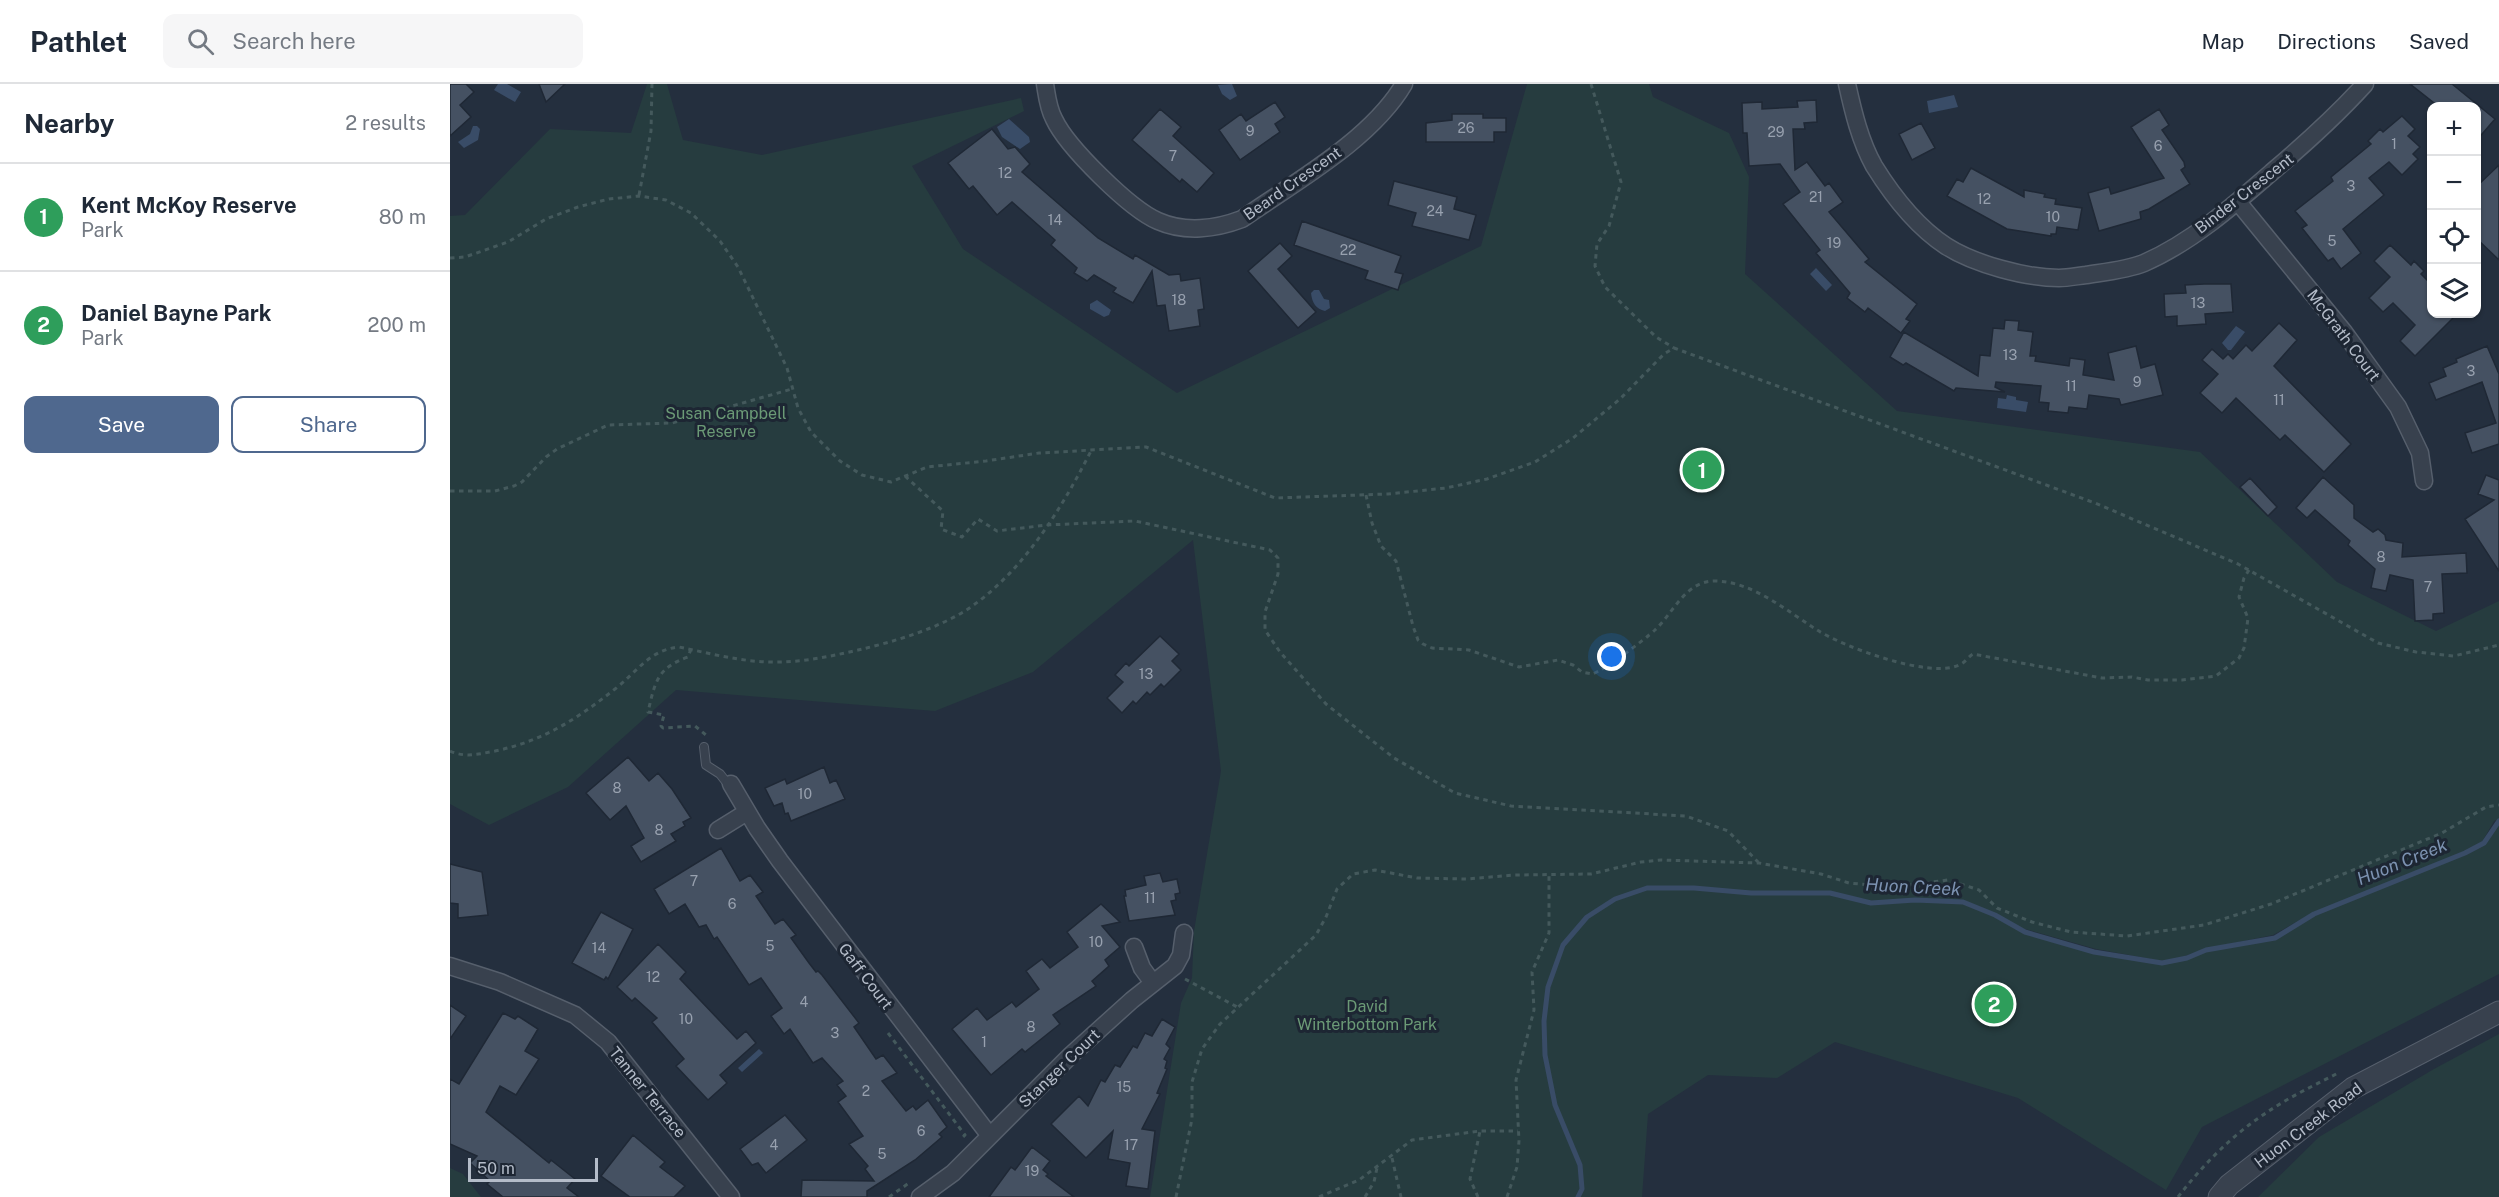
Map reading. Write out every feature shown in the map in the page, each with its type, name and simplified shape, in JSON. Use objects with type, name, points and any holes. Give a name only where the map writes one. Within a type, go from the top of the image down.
[{"type":"street","name":"Beard Crescent","points":[[1045,84],[1049,108],[1055,122],[1100,175],[1150,217],[1179,227],[1200,228],[1222,227],[1242,219],[1346,146],[1382,113],[1404,84]]},
{"type":"street","name":"Binder Crescent","points":[[1847,84],[1857,125],[1869,154],[1892,192],[1920,224],[1947,247],[1979,261],[2024,274],[2060,278],[2141,264],[2169,250],[2238,202],[2333,120],[2365,84]]},
{"type":"street","name":"McGrath Court","points":[[2238,202],[2344,332],[2398,407],[2420,453],[2424,481]]},
{"type":"street","name":"Gaff Court","points":[[731,784],[747,812],[826,924],[990,1136]]},
{"type":"street","points":[[718,830],[747,812]]},
{"type":"street","name":"Stanger Court","points":[[920,1197],[953,1173],[1071,1055],[1169,971],[1181,955],[1184,933]]},
{"type":"street","points":[[1134,947],[1142,968],[1153,983]]},
{"type":"street","name":"Tanner Terrace","points":[[450,966],[500,982],[575,1015],[600,1035],[631,1068],[730,1197]]},
{"type":"street","name":"Huon Creek Road","points":[[2219,1197],[2229,1185],[2353,1088],[2499,1012]]},
{"type":"lane","name":"Gaff Court","points":[[704,747],[707,766],[717,771],[727,783],[731,784]]},
{"type":"path","points":[[639,196],[651,131],[652,84]]},
{"type":"path","points":[[1591,84],[1621,182],[1609,225],[1597,244],[1595,266],[1605,286],[1656,337],[1674,348],[2095,503],[2249,570],[2378,644],[2416,652],[2454,656],[2499,645]]},
{"type":"path","points":[[450,258],[465,257],[508,242],[546,219],[578,207],[609,199],[639,196],[666,200],[690,213],[720,241],[738,267],[787,368],[798,408],[811,432],[840,461],[862,475],[891,482],[927,467],[1039,453],[1146,447],[1275,498],[1366,495],[1446,488],[1486,479],[1535,462],[1589,425],[1620,399],[1664,354],[1674,348]]},
{"type":"path","points":[[450,491],[495,491],[514,486],[522,482],[557,449],[608,425],[672,423],[792,389]]},
{"type":"path","points":[[450,751],[469,756],[523,745],[565,725],[617,687],[647,659],[664,648],[679,647],[767,662],[813,660],[892,642],[967,609],[1007,576],[1047,525],[1065,500],[1092,449]]},
{"type":"path","points":[[905,476],[943,511],[941,529],[962,537],[978,519],[997,531],[1047,525],[1135,521],[1270,550],[1278,558],[1278,574],[1264,612],[1264,630],[1280,652],[1326,704],[1394,758],[1455,793],[1511,806],[1686,816],[1728,831],[1759,863]]},
{"type":"path","points":[[1366,495],[1372,523],[1381,546],[1396,561],[1413,627],[1418,640],[1423,644],[1432,648],[1469,650],[1520,667],[1558,660],[1574,665],[1582,672],[1592,674],[1655,630],[1693,587],[1713,580],[1744,586],[1794,614],[1819,632],[1865,652],[1922,668],[1938,670],[1959,666],[1973,654],[2102,678],[2199,680],[2216,676],[2239,658],[2244,648],[2248,618],[2239,597],[2244,578],[2249,570]]},
{"type":"path","points":[[691,649],[688,657],[671,663],[662,672],[648,712],[664,715],[661,726],[663,728],[685,725],[700,728],[707,736],[704,747]]},
{"type":"path","points":[[1176,1197],[1192,1119],[1192,1082],[1197,1059],[1213,1032],[1316,935],[1326,917],[1336,889],[1353,874],[1375,870],[1417,878],[1466,879],[1591,874],[1641,862],[1661,860],[1759,863],[1821,874],[1849,883],[1893,887],[1948,880],[1979,890],[1997,908],[2032,922],[2071,932],[2127,936],[2205,926],[2271,904],[2442,833],[2486,807],[2499,805]]},
{"type":"path","points":[[1508,1197],[1517,1167],[1516,1080],[1534,1010],[1532,972],[1549,933],[1549,874]]},
{"type":"path","points":[[1169,971],[1239,1008]]},
{"type":"path","points":[[886,1031],[964,1135],[960,1142]]},
{"type":"path","points":[[1319,1197],[1359,1180],[1412,1140],[1479,1131],[1518,1131]]},
{"type":"path","points":[[1478,1197],[1470,1179],[1479,1131]]},
{"type":"path","points":[[1392,1157],[1401,1197]]},
{"type":"path","points":[[1365,1197],[1374,1182],[1377,1168]]},
{"type":"path","points":[[889,1197],[918,1177]]},
{"type":"green space","points":[[647,84],[667,84],[683,140],[762,155],[1021,98],[1024,111],[912,166],[963,249],[1177,393],[1481,246],[1527,84],[1649,84],[1653,97],[1729,133],[1749,177],[1745,274],[1897,411],[2200,452],[2337,582],[2436,631],[2499,601],[2499,819],[2494,821],[2482,842],[2313,913],[2273,935],[2205,949],[2162,961],[2096,949],[2014,926],[2025,932],[2094,952],[2162,963],[2187,958],[2206,950],[2275,938],[2314,914],[2465,853],[2484,843],[2499,821],[2499,974],[2202,1127],[2166,1190],[2018,1098],[1835,1042],[1777,1078],[1708,1075],[1648,1114],[1642,1197],[1150,1197],[1181,1003],[1192,978],[1194,931],[1221,771],[1193,540],[1033,672],[935,711],[676,690],[568,787],[489,825],[450,804],[450,216],[465,215],[550,129],[631,133]]},
{"type":"green space","points":[[2499,1034],[2499,1197],[2258,1197],[2319,1137],[2434,1069]]},
{"type":"green space","points":[[450,1168],[463,1174],[481,1197],[450,1197]]},
{"type":"water","points":[[498,84],[507,84],[521,92],[515,102],[494,90]]},
{"type":"water","points":[[1232,84],[1237,96],[1230,100],[1222,94],[1218,85]]},
{"type":"water","points":[[1954,95],[1958,107],[1929,113],[1927,101]]},
{"type":"water","points":[[1009,119],[1029,137],[1030,142],[1020,149],[1002,137],[997,127]]},
{"type":"water","points":[[473,126],[480,129],[478,140],[464,148],[458,142],[470,134]]},
{"type":"water","points":[[1816,268],[1832,285],[1826,291],[1810,274]]},
{"type":"water","points":[[1319,290],[1324,299],[1329,300],[1330,308],[1325,311],[1315,305],[1311,293]]},
{"type":"water","points":[[1097,300],[1111,310],[1109,315],[1104,317],[1090,309],[1090,304]]},
{"type":"water","points":[[2236,326],[2245,332],[2231,350],[2228,350],[2222,343]]},
{"type":"water","points":[[2007,395],[2016,397],[2016,400],[2028,402],[2026,412],[1997,408],[1998,398],[2006,399]]},
{"type":"water","points":[[759,1049],[763,1053],[742,1072],[738,1068]]},
{"type":"building","points":[[450,84],[466,84],[474,92],[460,105],[471,117],[450,136]]},
{"type":"building","points":[[539,84],[565,84],[546,102]]},
{"type":"building","points":[[2410,84],[2452,84],[2474,102],[2433,102]]},
{"type":"building","points":[[1816,100],[1817,122],[1804,123],[1805,129],[1793,129],[1795,170],[1807,162],[1825,186],[1829,183],[1843,202],[1829,212],[1869,259],[1865,262],[1917,304],[1906,319],[1910,321],[1901,333],[1868,308],[1865,312],[1847,298],[1850,293],[1816,253],[1820,250],[1783,204],[1800,192],[1780,164],[1749,166],[1747,133],[1743,133],[1742,103],[1762,102],[1762,109],[1798,107],[1797,101]]},
{"type":"building","points":[[1275,102],[1285,117],[1275,124],[1280,132],[1240,160],[1219,130],[1241,114],[1246,121]]},
{"type":"building","points":[[2481,108],[2495,119],[2481,135]]},
{"type":"building","points":[[1160,109],[1181,127],[1173,136],[1214,173],[1197,192],[1182,179],[1180,182],[1132,140]]},
{"type":"building","points":[[2159,109],[2169,125],[2162,130],[2184,162],[2185,167],[2181,170],[2190,184],[2140,212],[2141,219],[2099,231],[2088,193],[2109,187],[2111,194],[2164,178],[2131,127]]},
{"type":"building","points":[[1452,114],[1483,114],[1483,118],[1506,118],[1506,132],[1494,132],[1494,142],[1426,142],[1426,123],[1452,120]]},
{"type":"building","points":[[2402,116],[2415,129],[2408,136],[2420,147],[2413,154],[2418,159],[2402,175],[2389,162],[2369,178],[2384,195],[2343,229],[2361,253],[2341,269],[2333,258],[2328,261],[2302,228],[2307,225],[2295,211],[2333,181],[2331,177],[2371,144],[2368,141],[2380,129],[2383,132]]},
{"type":"building","points":[[1921,123],[1935,148],[1912,160],[1899,134]]},
{"type":"building","points":[[992,129],[1008,149],[1015,147],[1030,164],[1022,172],[1098,238],[1133,259],[1135,255],[1169,275],[1180,274],[1181,281],[1200,278],[1204,309],[1198,310],[1200,326],[1169,331],[1165,305],[1157,306],[1152,271],[1133,303],[1113,292],[1116,288],[1094,275],[1087,281],[1074,273],[1077,268],[1051,245],[1055,240],[1012,202],[997,215],[973,186],[969,189],[948,163]]},
{"type":"building","points":[[2499,165],[2499,260],[2481,243],[2481,182]]},
{"type":"building","points":[[1971,168],[2024,197],[2024,190],[2045,194],[2044,197],[2056,199],[2055,204],[2082,208],[2078,230],[2057,227],[2056,234],[2051,234],[2051,236],[2007,229],[1947,196],[1957,179],[1963,182]]},
{"type":"building","points":[[1394,181],[1457,197],[1454,209],[1476,215],[1469,240],[1412,226],[1416,213],[1388,205]]},
{"type":"building","points":[[1302,221],[1401,256],[1395,272],[1403,274],[1398,290],[1365,279],[1368,271],[1294,245]]},
{"type":"building","points":[[1280,243],[1292,256],[1278,269],[1316,312],[1298,328],[1248,271]]},
{"type":"building","points":[[2390,245],[2411,265],[2414,261],[2424,271],[2421,274],[2427,280],[2427,318],[2453,318],[2415,356],[2400,341],[2415,325],[2393,303],[2383,312],[2369,298],[2390,277],[2374,261]]},
{"type":"building","points":[[2231,284],[2233,312],[2205,314],[2206,324],[2177,326],[2177,316],[2165,317],[2164,294],[2186,293],[2185,285]]},
{"type":"building","points":[[2005,320],[2019,321],[2018,330],[2033,332],[2030,356],[2036,356],[2035,361],[2069,366],[2070,358],[2085,360],[2083,375],[2114,380],[2108,353],[2136,346],[2141,368],[2155,364],[2163,395],[2121,405],[2119,399],[2089,395],[2087,409],[2069,407],[2068,413],[2048,411],[2049,403],[2039,402],[2041,386],[1996,382],[1995,387],[2005,392],[1956,388],[1954,391],[1906,363],[1903,365],[1890,357],[1904,332],[1978,376],[1980,355],[1990,356],[1993,328],[2004,329]]},
{"type":"building","points":[[2279,323],[2297,340],[2274,366],[2351,444],[2324,472],[2285,435],[2280,440],[2236,398],[2222,413],[2200,393],[2218,374],[2202,360],[2212,349],[2223,359],[2228,354],[2233,359],[2246,345],[2252,351]]},
{"type":"building","points":[[2487,346],[2499,374],[2499,444],[2472,453],[2465,433],[2496,423],[2482,382],[2436,400],[2429,383],[2446,376],[2443,368],[2457,362],[2456,359]]},
{"type":"building","points":[[2486,475],[2499,480],[2499,571],[2465,519],[2494,500],[2478,494]]},
{"type":"building","points":[[2323,477],[2354,505],[2354,518],[2373,532],[2378,529],[2385,535],[2386,540],[2403,543],[2402,557],[2466,553],[2467,573],[2442,574],[2444,613],[2433,614],[2433,620],[2415,621],[2413,580],[2390,575],[2386,591],[2371,588],[2375,569],[2348,545],[2350,541],[2315,510],[2307,518],[2296,508]]},
{"type":"building","points":[[2250,478],[2277,507],[2268,516],[2240,487]]},
{"type":"building","points":[[1160,636],[1179,654],[1172,661],[1181,670],[1164,687],[1161,684],[1150,695],[1147,692],[1136,704],[1133,701],[1122,713],[1107,698],[1123,682],[1115,675],[1126,663],[1129,666]]},
{"type":"building","points":[[628,757],[649,781],[658,773],[672,789],[691,818],[683,822],[685,826],[671,834],[676,841],[641,862],[631,846],[644,838],[626,806],[610,820],[586,793]]},
{"type":"building","points":[[824,767],[830,783],[836,780],[845,799],[791,821],[788,813],[785,814],[782,803],[774,806],[765,788],[785,779],[787,784]]},
{"type":"building","points":[[721,848],[740,881],[750,875],[763,892],[756,896],[775,924],[783,919],[796,935],[791,938],[859,1023],[854,1027],[876,1059],[883,1055],[897,1073],[882,1081],[906,1111],[913,1106],[916,1110],[928,1100],[947,1127],[939,1134],[942,1137],[915,1160],[867,1191],[867,1197],[801,1197],[802,1180],[874,1181],[865,1169],[868,1166],[849,1144],[863,1136],[838,1102],[846,1096],[837,1085],[843,1081],[822,1058],[813,1063],[790,1029],[784,1034],[771,1016],[782,1008],[761,978],[749,985],[717,937],[714,939],[706,925],[699,927],[685,904],[669,914],[654,889]]},
{"type":"building","points":[[450,864],[482,872],[488,915],[458,918],[458,904],[450,903]]},
{"type":"building","points":[[1160,873],[1163,882],[1177,879],[1180,893],[1175,894],[1176,900],[1171,901],[1175,915],[1129,921],[1125,890],[1146,885],[1144,876]]},
{"type":"building","points":[[1101,904],[1120,922],[1102,926],[1120,947],[1105,960],[1109,966],[1092,981],[1096,986],[1053,1015],[1060,1024],[1025,1052],[1022,1049],[991,1075],[952,1029],[977,1008],[987,1020],[1012,1002],[1016,1007],[1039,989],[1026,971],[1042,959],[1050,968],[1078,947],[1067,932]]},
{"type":"building","points":[[601,912],[633,929],[608,979],[606,977],[604,980],[572,963]]},
{"type":"building","points":[[658,944],[686,972],[680,979],[737,1039],[746,1031],[756,1043],[720,1075],[727,1083],[708,1100],[676,1066],[684,1059],[652,1022],[657,1018],[635,998],[632,1001],[617,987]]},
{"type":"building","points":[[450,1005],[466,1016],[450,1039]]},
{"type":"building","points":[[503,1013],[515,1019],[518,1016],[538,1029],[525,1051],[539,1059],[516,1095],[500,1086],[486,1112],[549,1163],[551,1160],[575,1179],[567,1188],[579,1197],[503,1197],[487,1184],[490,1181],[470,1163],[477,1156],[450,1144],[450,1079],[459,1084]]},
{"type":"building","points":[[1162,1019],[1175,1027],[1166,1044],[1170,1048],[1164,1059],[1167,1061],[1165,1068],[1167,1069],[1157,1093],[1160,1094],[1142,1129],[1155,1131],[1148,1189],[1126,1186],[1130,1163],[1108,1159],[1113,1131],[1086,1158],[1051,1124],[1079,1096],[1088,1106],[1101,1080],[1105,1082],[1115,1065],[1120,1067],[1133,1046],[1137,1048],[1145,1033],[1152,1036]]},
{"type":"building","points":[[785,1115],[807,1140],[766,1173],[758,1163],[752,1165],[740,1149]]},
{"type":"building","points":[[633,1135],[665,1162],[660,1167],[685,1186],[674,1197],[630,1197],[601,1176]]},
{"type":"building","points":[[1032,1147],[1050,1161],[1043,1170],[1048,1174],[1046,1176],[1074,1197],[989,1197],[1011,1167],[1015,1170]]},
{"type":"waterway","name":"Huon Creek","points":[[1578,1197],[1582,1189],[1580,1165],[1555,1105],[1545,1055],[1544,1021],[1548,987],[1563,945],[1587,917],[1615,899],[1647,888],[1694,888],[1751,893],[1830,893],[1871,903],[1915,900],[1963,902],[1995,915],[2025,932],[2094,952],[2162,963],[2187,958],[2206,950],[2275,938],[2314,914],[2465,853],[2484,843],[2499,821]]},
{"type":"place","name":"Kent McKoy Reserve","points":[[1702,470]]},
{"type":"place","name":"Daniel Bayne Park","points":[[1994,1004]]},
{"type":"park label","name":"Susan Campbell Reserve","points":[[726,422]]},
{"type":"park label","name":"David Winterbottom Park","points":[[1367,1015]]}]
